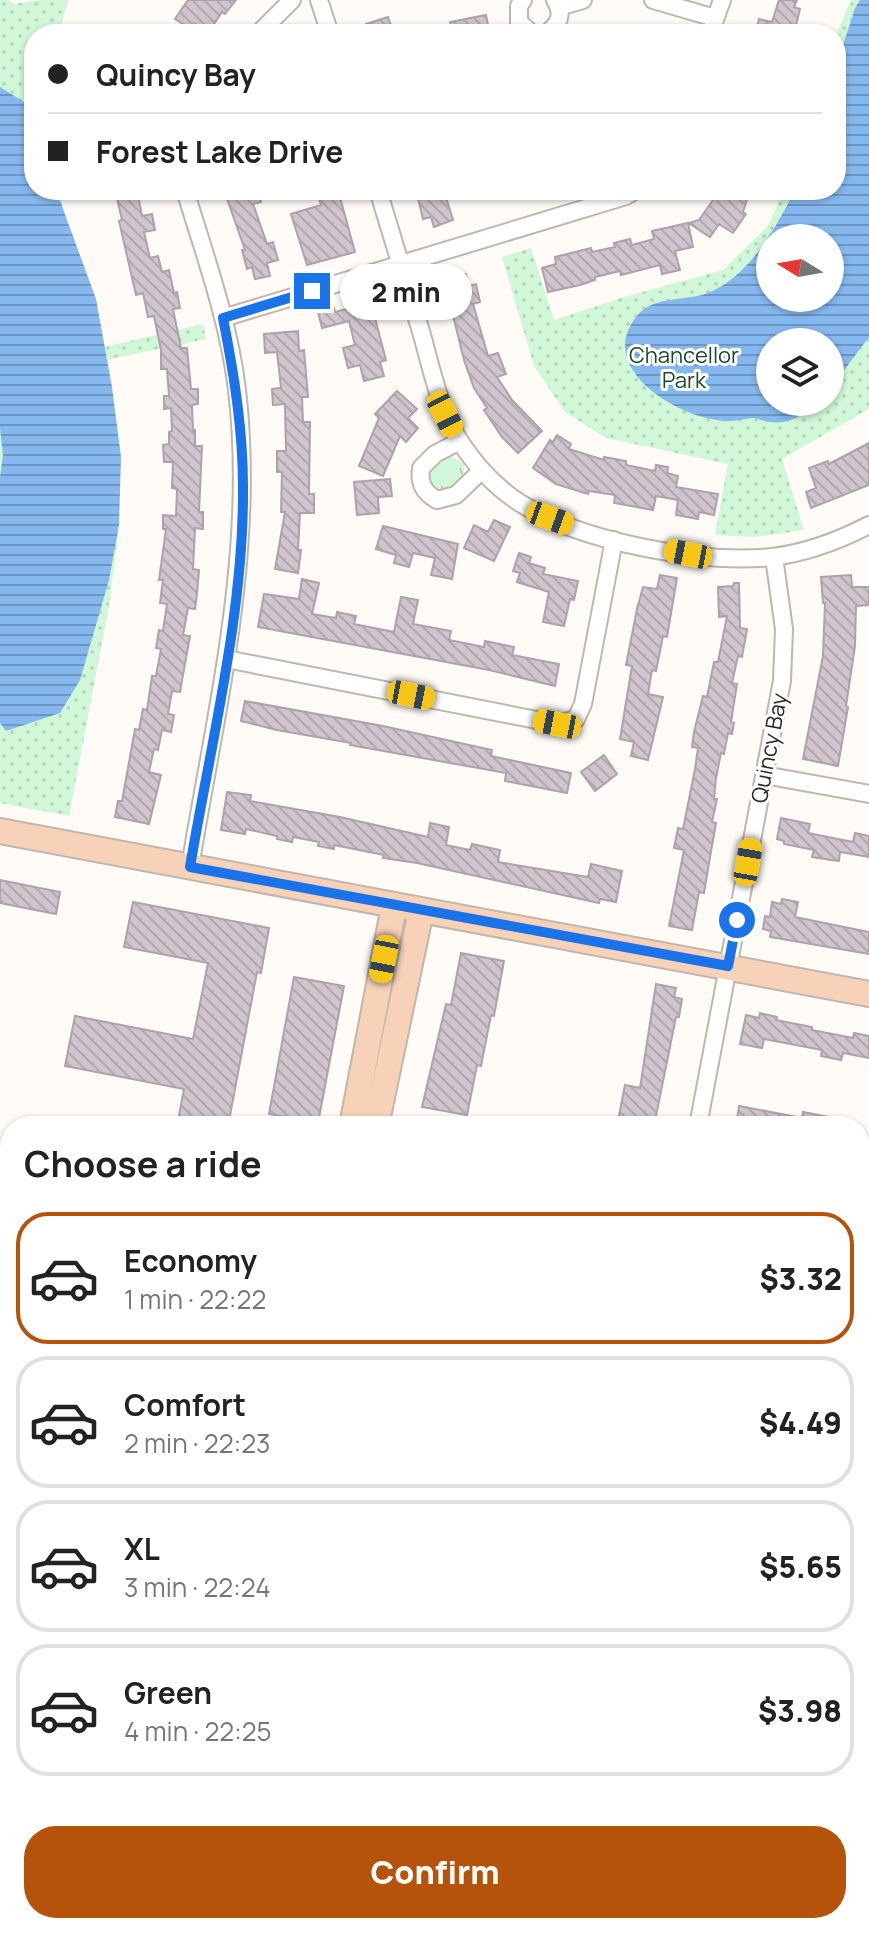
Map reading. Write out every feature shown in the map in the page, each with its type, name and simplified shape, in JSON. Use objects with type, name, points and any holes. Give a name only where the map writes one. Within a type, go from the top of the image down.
[{"type":"street","points":[[268,24],[292,0]]},
{"type":"street","points":[[319,0],[327,24]]},
{"type":"street","points":[[521,24],[519,6],[523,0]]},
{"type":"street","points":[[558,24],[561,15],[557,4],[583,0]]},
{"type":"street","points":[[653,0],[708,24]]},
{"type":"street","points":[[714,24],[722,0]]},
{"type":"street","points":[[188,200],[223,318],[237,389],[243,486],[236,602],[190,867]]},
{"type":"street","points":[[381,200],[445,414],[482,470],[520,503],[550,518],[614,540],[719,557],[774,557],[815,549],[869,525]]},
{"type":"street","points":[[223,318],[613,200]]},
{"type":"street","points":[[460,441],[435,454],[421,468],[422,487],[428,495],[437,500],[456,495],[482,470]]},
{"type":"street","points":[[226,659],[557,724],[576,719],[583,704],[614,540]]},
{"type":"street","name":"Quincy Bay","points":[[700,1116],[782,681],[784,629],[774,557]]},
{"type":"street","points":[[764,775],[869,794]]},
{"type":"street","points":[[0,831],[869,994]]},
{"type":"street","points":[[354,1116],[394,906]]},
{"type":"street","points":[[378,1116],[421,911]]},
{"type":"green space","points":[[0,0],[14,4],[68,0],[62,24],[24,24],[24,200],[61,200],[104,347],[203,324],[206,339],[106,360],[119,499],[117,544],[109,606],[69,816],[0,803]]},
{"type":"green space","name":"Chancellor Park","points":[[851,0],[869,0],[869,409],[782,459],[804,530],[756,537],[715,535],[728,464],[606,438],[565,412],[534,366],[502,257],[531,248],[554,320],[723,270],[756,238],[756,312],[844,312],[844,224],[768,224],[780,200],[846,200],[846,24],[841,24]]},
{"type":"green space","points":[[451,456],[464,464],[464,478],[451,488],[432,490],[428,479],[430,469]]},
{"type":"water","points":[[860,0],[869,0],[869,337],[844,370],[844,328],[756,328],[756,416],[798,416],[777,422],[752,418],[728,421],[709,419],[688,412],[667,402],[634,373],[626,355],[626,336],[637,316],[651,305],[705,294],[720,287],[735,277],[756,254],[756,312],[844,312],[844,224],[777,224],[790,200],[846,200],[846,36]]},
{"type":"water","points":[[0,87],[24,102],[24,200],[60,200],[96,299],[121,457],[119,525],[109,580],[80,680],[60,713],[6,731],[0,723],[0,477],[3,455],[0,429]]},
{"type":"building","points":[[188,0],[236,0],[214,24],[183,24],[175,19]]},
{"type":"building","points":[[779,0],[797,0],[794,7],[800,9],[796,24],[758,24],[759,19],[772,22]]},
{"type":"building","points":[[486,15],[488,24],[450,24]]},
{"type":"building","points":[[388,17],[390,24],[366,24]]},
{"type":"building","points":[[117,200],[139,200],[142,216],[152,214],[155,230],[144,232],[150,258],[158,256],[162,272],[169,270],[174,293],[177,292],[180,308],[173,309],[181,348],[187,348],[191,389],[198,389],[198,404],[192,405],[195,446],[202,446],[199,512],[203,512],[203,529],[195,528],[193,569],[199,570],[195,609],[188,608],[183,635],[190,636],[180,692],[172,691],[168,714],[174,715],[171,732],[162,730],[149,772],[161,775],[149,824],[115,817],[118,801],[122,801],[135,729],[139,730],[143,709],[147,710],[152,676],[156,676],[161,649],[156,648],[159,630],[163,631],[167,604],[160,603],[163,580],[159,580],[166,529],[163,529],[163,515],[176,516],[177,489],[172,488],[173,462],[164,462],[163,445],[169,444],[169,432],[172,431],[171,408],[164,409],[164,396],[169,396],[167,369],[161,369],[161,350],[154,316],[148,317],[143,293],[136,295],[119,221],[122,220]]},
{"type":"building","points":[[228,200],[260,200],[253,204],[267,244],[273,242],[278,260],[267,263],[270,276],[255,279],[252,267],[247,269],[242,250],[245,250]]},
{"type":"building","points":[[319,200],[341,200],[355,252],[307,265],[291,214],[321,205]]},
{"type":"building","points":[[418,200],[447,200],[453,220],[434,227],[431,217],[423,219]]},
{"type":"building","points":[[713,200],[747,200],[743,212],[746,214],[733,233],[719,224],[710,237],[689,223],[699,220]]},
{"type":"building","points":[[688,223],[693,247],[675,251],[680,270],[662,274],[660,265],[621,275],[620,271],[548,292],[542,268],[556,264],[555,257],[591,248],[592,252],[615,247],[614,243],[630,239],[632,245],[654,239],[652,231]]},
{"type":"building","points":[[466,274],[469,286],[476,284],[480,302],[473,304],[488,356],[498,353],[506,374],[497,377],[512,400],[542,431],[518,453],[502,437],[484,410],[487,408],[474,388],[464,360],[444,279]]},
{"type":"building","points":[[371,303],[386,360],[380,362],[384,376],[364,381],[360,365],[348,368],[343,348],[355,345],[349,321],[322,328],[318,312],[334,308],[335,312]]},
{"type":"building","points":[[298,331],[299,351],[304,350],[308,397],[302,397],[303,422],[310,422],[309,494],[314,494],[314,513],[300,513],[298,573],[275,569],[285,512],[281,512],[282,472],[277,472],[277,451],[286,451],[285,404],[273,405],[272,389],[281,388],[277,352],[265,353],[264,334]]},
{"type":"building","points":[[397,391],[417,409],[408,418],[418,428],[406,442],[400,436],[383,476],[359,466],[379,418],[375,414]]},
{"type":"building","points":[[557,435],[571,444],[569,449],[604,460],[604,457],[626,461],[626,465],[655,471],[656,465],[668,467],[667,473],[678,476],[676,487],[718,494],[714,515],[699,512],[698,519],[676,515],[678,500],[656,496],[653,510],[614,503],[615,495],[589,491],[588,494],[556,484],[533,468],[550,440],[553,442]]},
{"type":"building","points":[[869,443],[869,485],[811,508],[806,492],[816,488],[809,468],[828,461],[829,464]]},
{"type":"building","points":[[390,479],[392,496],[378,497],[379,513],[357,515],[354,482]]},
{"type":"building","points":[[494,520],[510,527],[494,561],[464,548],[474,525],[488,532]]},
{"type":"building","points":[[383,526],[458,544],[452,579],[431,575],[435,558],[413,553],[409,567],[394,563],[396,555],[376,549]]},
{"type":"building","points":[[519,553],[531,557],[529,563],[545,568],[543,574],[578,581],[564,626],[543,622],[549,592],[517,582],[520,573],[513,571]]},
{"type":"building","points":[[660,575],[677,578],[667,637],[663,636],[648,694],[663,697],[648,760],[631,756],[634,742],[620,739],[632,666],[626,665],[637,609],[643,587],[657,589]]},
{"type":"building","points":[[851,575],[852,587],[869,587],[869,605],[856,606],[855,646],[838,766],[803,759],[823,656],[825,603],[821,577]]},
{"type":"building","points":[[302,579],[319,583],[312,614],[336,618],[337,612],[356,616],[354,624],[394,632],[401,597],[418,600],[413,624],[451,631],[449,640],[484,647],[485,641],[514,647],[512,655],[559,664],[555,686],[489,670],[258,627],[264,594],[299,599]]},
{"type":"building","points":[[739,583],[740,628],[747,629],[742,657],[738,656],[732,683],[737,684],[732,734],[728,733],[716,778],[714,799],[717,799],[712,822],[716,823],[704,893],[699,892],[692,930],[669,926],[684,850],[674,848],[678,828],[683,829],[695,769],[698,748],[692,747],[694,732],[703,696],[707,697],[714,662],[718,662],[727,616],[719,617],[718,587],[733,586]]},
{"type":"building","points":[[245,701],[492,750],[491,756],[571,773],[567,793],[505,781],[506,773],[350,745],[241,721]]},
{"type":"building","points":[[604,755],[617,774],[595,791],[581,772]]},
{"type":"building","points":[[227,792],[251,795],[250,801],[428,837],[430,823],[449,827],[446,845],[470,850],[472,844],[500,850],[498,862],[588,877],[591,864],[622,871],[616,902],[600,899],[599,903],[383,858],[384,855],[334,845],[334,849],[318,846],[319,842],[293,837],[292,842],[246,829],[245,834],[221,830]]},
{"type":"building","points":[[781,818],[810,824],[808,833],[853,842],[855,833],[869,836],[869,857],[840,852],[839,861],[812,857],[814,850],[784,844],[784,841],[777,839]]},
{"type":"building","points":[[0,880],[60,892],[56,914],[0,903]]},
{"type":"building","points":[[782,899],[798,902],[795,917],[869,932],[869,954],[770,937],[771,931],[763,929],[765,916],[770,917],[772,902],[781,904]]},
{"type":"building","points":[[133,902],[269,928],[261,973],[257,972],[230,1116],[179,1116],[184,1089],[65,1066],[75,1016],[193,1039],[208,963],[124,947]]},
{"type":"building","points":[[461,953],[504,961],[494,1016],[491,1015],[481,1066],[477,1065],[467,1115],[422,1107],[446,1004],[451,1005]]},
{"type":"building","points":[[294,977],[344,986],[319,1116],[269,1114]]},
{"type":"building","points":[[656,984],[676,988],[674,997],[682,999],[656,1116],[619,1116],[625,1085],[640,1088]]},
{"type":"building","points":[[760,1013],[777,1017],[776,1020],[812,1027],[812,1030],[853,1038],[854,1033],[869,1036],[869,1058],[843,1053],[841,1060],[821,1056],[822,1050],[764,1039],[762,1048],[740,1044],[746,1015],[759,1018]]},
{"type":"building","points":[[739,1106],[792,1116],[738,1116]]},
{"type":"building","points":[[803,1112],[824,1116],[802,1116]]},
{"type":"route","points":[[312,291],[223,318],[237,389],[243,486],[241,544],[236,602],[190,867],[728,966],[737,920]]}]
